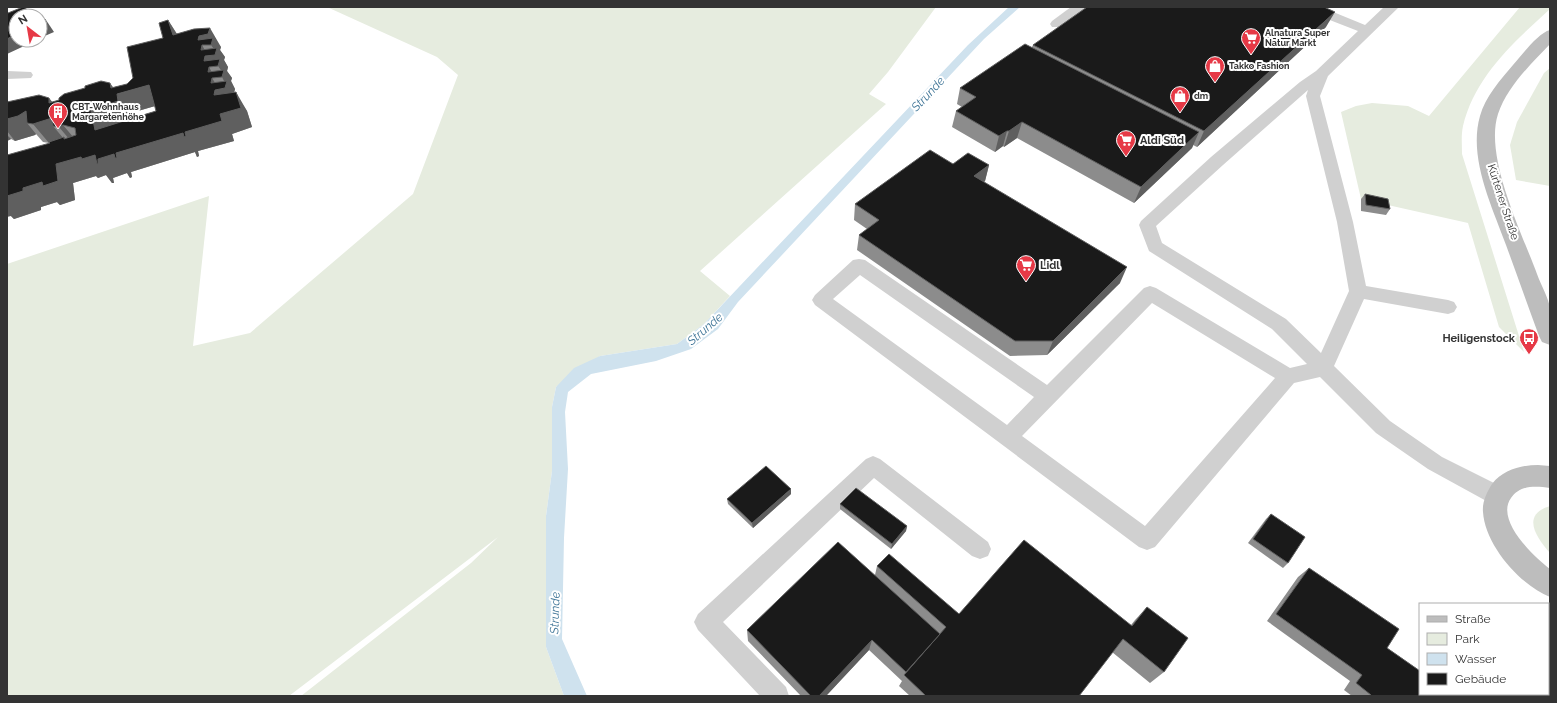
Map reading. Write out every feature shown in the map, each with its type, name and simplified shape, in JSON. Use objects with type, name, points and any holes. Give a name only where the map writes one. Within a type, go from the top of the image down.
[{"type":"main road","name":"Kürtener Straße","points":[[1550,35],[1535,50],[1503,89],[1489,115],[1486,130],[1487,153],[1497,190],[1550,336]]},
{"type":"main road","points":[[1550,477],[1527,476],[1514,480],[1505,486],[1498,496],[1496,515],[1506,540],[1527,566],[1550,584]]},
{"type":"lane","points":[[1057,24],[1080,7]]},
{"type":"lane","points":[[1309,7],[1367,30]]},
{"type":"lane","points":[[1392,7],[1321,74],[1305,85],[1217,161],[1147,225],[1155,247],[1279,324],[1383,427],[1435,463],[1498,496]]},
{"type":"lane","points":[[1321,74],[1314,96],[1345,222],[1358,291],[1324,368]]},
{"type":"lane","points":[[7,75],[26,75]]},
{"type":"lane","points":[[1048,396],[859,265],[821,300],[1008,436],[1147,540],[1288,376],[1324,368]]},
{"type":"lane","points":[[1358,291],[1448,307]]},
{"type":"lane","points":[[1008,436],[1150,293],[1288,376]]},
{"type":"lane","points":[[777,696],[706,622],[873,465],[980,549]]},
{"type":"green space","points":[[327,7],[936,7],[888,72],[869,94],[886,104],[700,271],[730,296],[704,324],[677,344],[600,356],[556,387],[552,407],[552,471],[546,516],[546,647],[564,696],[301,696],[471,563],[498,537],[289,696],[7,696],[7,264],[209,196],[193,346],[250,333],[413,194],[458,75],[437,57]]},
{"type":"green space","points":[[1520,7],[1550,7],[1550,9],[1510,47],[1486,76],[1469,108],[1463,126],[1462,154],[1524,352],[1499,327],[1468,223],[1361,199],[1341,112],[1356,106],[1372,103],[1408,106],[1429,116]]},
{"type":"green space","points":[[1550,68],[1550,186],[1516,180],[1510,145],[1517,122],[1544,73]]},
{"type":"green space","points":[[1550,506],[1550,553],[1536,534],[1533,521],[1541,510]]},
{"type":"water","name":"Strunde","points":[[1009,7],[1020,7],[984,39],[738,302],[718,329],[691,349],[656,361],[591,374],[568,392],[565,412],[568,469],[564,538],[562,639],[587,696],[564,696],[546,647],[546,516],[552,471],[552,407],[556,387],[574,368],[600,356],[677,344],[704,324],[968,45]]},
{"type":"building","points":[[1087,7],[1324,7],[1335,12],[1204,131],[1033,45]]},
{"type":"building","points":[[7,13],[8,38],[7,39]]},
{"type":"building","points":[[168,20],[173,35],[194,29],[210,28],[208,34],[199,36],[198,40],[213,38],[211,45],[202,45],[201,50],[217,48],[215,55],[205,56],[204,61],[220,59],[218,66],[209,67],[208,72],[224,70],[222,77],[212,78],[211,83],[227,81],[225,88],[215,90],[214,95],[236,92],[241,108],[220,114],[222,121],[185,132],[186,136],[184,137],[183,133],[116,153],[117,158],[115,158],[114,154],[98,159],[98,164],[95,155],[56,164],[58,181],[43,186],[42,182],[23,188],[23,191],[7,196],[7,155],[50,143],[49,142],[64,137],[64,139],[76,135],[75,128],[63,125],[59,127],[53,126],[52,118],[33,124],[27,123],[26,111],[18,116],[7,119],[7,102],[39,95],[49,98],[49,103],[59,100],[59,98],[64,94],[85,88],[85,86],[101,81],[110,83],[111,88],[127,84],[133,78],[127,47],[163,38],[159,23]],"holes":[[[149,85],[156,111],[95,130],[91,111],[118,101],[117,94]]]},
{"type":"building","points":[[1025,44],[1199,132],[1141,187],[1022,122],[999,136],[956,111],[976,97],[960,88]]},
{"type":"building","points":[[930,150],[953,164],[968,153],[989,165],[974,176],[1127,267],[1053,341],[1015,341],[859,235],[879,220],[855,204]]},
{"type":"building","points":[[1365,194],[1388,199],[1390,209],[1366,205]]},
{"type":"building","points":[[766,466],[791,489],[752,523],[727,499]]},
{"type":"building","points":[[856,488],[907,526],[892,544],[840,504]]},
{"type":"building","points":[[1271,514],[1305,537],[1288,563],[1253,539]]},
{"type":"building","points":[[1024,540],[1132,626],[1147,607],[1188,638],[1164,672],[1123,639],[1079,696],[926,696],[904,675],[946,627],[877,566],[889,554],[959,614]]},
{"type":"building","points":[[838,542],[940,634],[906,672],[872,640],[819,696],[811,696],[747,630]]},
{"type":"building","points":[[1309,568],[1399,629],[1387,648],[1419,670],[1419,695],[1456,696],[1371,696],[1356,683],[1362,675],[1276,614]]},
{"type":"place","name":"Alnatura Super Natur Markt","points":[[1251,55]]},
{"type":"place","name":"Takko Fashion","points":[[1215,83]]},
{"type":"place","name":"dm","points":[[1180,113]]},
{"type":"place","name":"CBT-Wohnhaus Margaretenhöhe","points":[[58,129]]},
{"type":"place","name":"Aldi Süd","points":[[1126,157]]},
{"type":"place","name":"Lidl","points":[[1026,282]]},
{"type":"place","name":"Heiligenstock","points":[[1529,355]]}]
